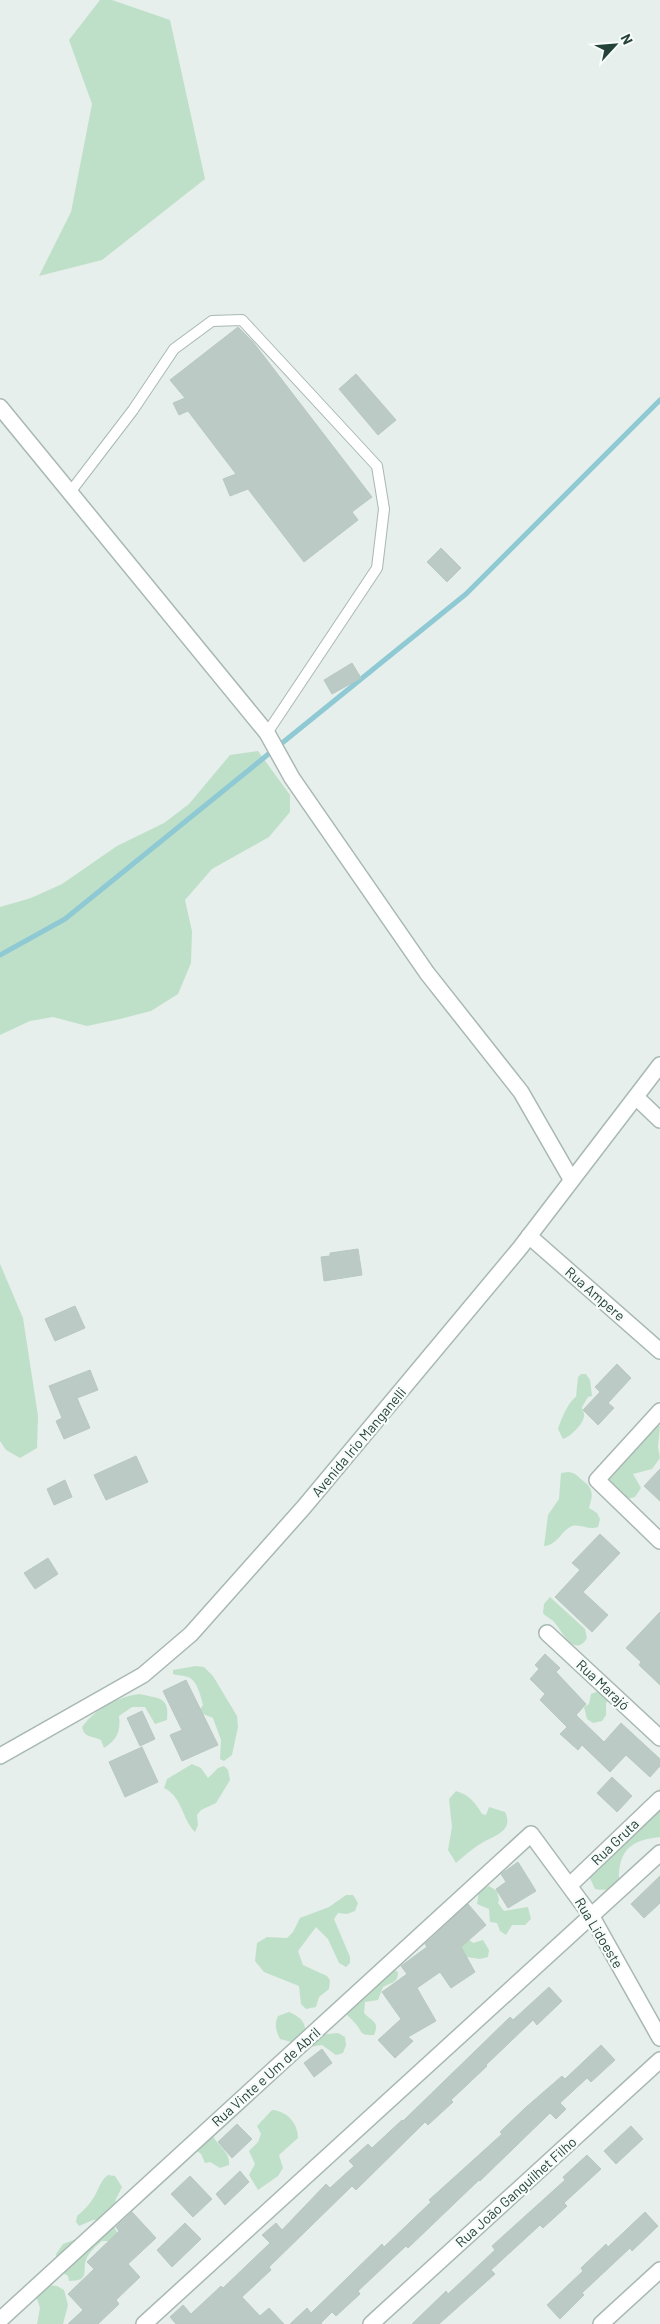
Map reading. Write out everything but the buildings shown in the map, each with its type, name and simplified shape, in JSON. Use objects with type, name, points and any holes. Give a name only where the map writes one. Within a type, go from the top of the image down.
[{"type":"street","points":[[0,407],[71,491],[267,733],[292,778],[427,973],[522,1092],[571,1179]]},
{"type":"street","name":"Avenida Irio Manganelli","points":[[0,1756],[143,1675],[191,1634],[304,1507],[529,1236],[571,1179],[637,1098],[660,1066]]},
{"type":"street","points":[[637,1098],[660,1120]]},
{"type":"street","name":"Rua Ampere","points":[[529,1236],[660,1351]]},
{"type":"street","points":[[660,1411],[597,1480],[660,1542]]},
{"type":"street","name":"Rua Marajó","points":[[547,1633],[660,1738]]},
{"type":"street","name":"Rua Gruta","points":[[570,1885],[660,1799]]},
{"type":"street","name":"Rua Lidoeste","points":[[531,1834],[592,1917],[660,2038]]},
{"type":"street","name":"Rua Vinte e Um de Abril","points":[[0,2320],[531,1834]]},
{"type":"street","points":[[144,2324],[660,1853]]},
{"type":"street","name":"Rua João Ganguilhet Filho","points":[[371,2324],[660,2060]]},
{"type":"street","points":[[601,2324],[660,2270]]},
{"type":"lane","points":[[71,491],[133,410],[174,349],[212,321],[242,320],[377,466],[384,509],[377,568],[267,733]]},
{"type":"green space","points":[[100,0],[112,0],[170,20],[205,179],[102,260],[39,276],[71,212],[92,104],[69,40]]},
{"type":"green space","points":[[258,751],[290,795],[290,812],[269,837],[212,869],[185,900],[192,931],[191,963],[178,994],[151,1011],[120,1019],[87,1026],[53,1017],[30,1021],[0,1035],[0,907],[31,898],[62,884],[117,846],[164,823],[189,804],[230,755]]},
{"type":"green space","points":[[0,1264],[23,1318],[38,1416],[37,1448],[20,1458],[6,1450],[0,1441]]},
{"type":"green space","points":[[581,1374],[586,1374],[590,1380],[592,1396],[588,1397],[582,1407],[584,1413],[583,1421],[563,1439],[558,1429],[568,1407],[576,1397],[578,1377]]},
{"type":"green space","points":[[656,1426],[660,1426],[658,1447],[660,1458],[652,1469],[633,1474],[641,1488],[635,1497],[623,1500],[609,1485],[608,1478],[615,1463],[631,1455]]},
{"type":"green space","points":[[561,1473],[576,1474],[591,1489],[592,1495],[589,1508],[597,1513],[600,1519],[598,1527],[570,1527],[555,1541],[544,1546],[548,1515],[559,1499]]},
{"type":"green space","points":[[550,1597],[585,1629],[587,1638],[583,1644],[578,1646],[570,1642],[554,1622],[543,1613],[544,1604]]},
{"type":"green space","points":[[196,1666],[204,1667],[213,1676],[237,1716],[238,1727],[232,1755],[224,1761],[220,1759],[221,1740],[213,1718],[198,1712],[203,1705],[196,1685],[188,1677],[173,1674],[173,1670]]},
{"type":"green space","points":[[604,1689],[609,1699],[606,1703],[606,1715],[602,1721],[593,1723],[587,1719],[584,1707],[589,1704],[591,1694]]},
{"type":"green space","points":[[140,1694],[157,1698],[164,1702],[167,1720],[155,1724],[145,1707],[132,1707],[119,1716],[117,1735],[104,1748],[101,1740],[89,1736],[83,1731],[82,1727],[87,1720],[101,1709],[124,1697]]},
{"type":"green space","points":[[192,1764],[201,1768],[208,1778],[218,1768],[224,1766],[228,1770],[230,1780],[216,1803],[201,1810],[197,1815],[198,1825],[195,1832],[187,1821],[175,1796],[164,1788],[167,1779]]},
{"type":"green space","points":[[660,1787],[660,1837],[641,1841],[628,1848],[621,1861],[619,1881],[608,1889],[595,1889],[589,1876],[657,1798]]},
{"type":"green space","points":[[456,1791],[471,1800],[482,1814],[486,1815],[489,1807],[505,1812],[507,1824],[502,1832],[475,1847],[456,1863],[448,1850],[452,1827],[449,1799]]},
{"type":"green space","points":[[489,1886],[497,1891],[498,1903],[504,1911],[528,1907],[531,1919],[525,1925],[512,1925],[506,1935],[500,1931],[497,1923],[490,1922],[489,1909],[477,1904],[479,1891]]},
{"type":"green space","points":[[346,1895],[353,1895],[358,1903],[355,1911],[347,1914],[338,1913],[334,1919],[350,1957],[350,1963],[346,1967],[339,1963],[328,1939],[316,1927],[298,1951],[303,1965],[327,1976],[330,1980],[329,1989],[319,1997],[316,2007],[306,2009],[301,2004],[299,1986],[264,1972],[255,1961],[257,1943],[267,1937],[287,1938],[293,1932],[300,1918],[329,1907]]},
{"type":"green space","points":[[468,1939],[473,1943],[483,1940],[489,1950],[488,1957],[480,1959],[466,1957],[458,1941]]},
{"type":"green space","points":[[385,1966],[398,1972],[398,1976],[394,1982],[383,1987],[378,2000],[365,2002],[364,2013],[376,2024],[376,2030],[374,2035],[365,2035],[347,2014],[343,2006]]},
{"type":"green space","points":[[289,2012],[297,2016],[304,2024],[305,2036],[338,2033],[345,2037],[346,2045],[343,2053],[336,2055],[322,2045],[310,2047],[280,2039],[276,2028],[278,2016]]},
{"type":"green space","points":[[272,2110],[287,2115],[291,2119],[296,2127],[298,2138],[279,2155],[283,2168],[278,2176],[258,2190],[249,2175],[255,2164],[249,2151],[258,2142],[261,2134],[257,2126]]},
{"type":"green space","points":[[212,2133],[228,2156],[229,2165],[220,2168],[210,2162],[205,2163],[201,2154],[193,2147]]},
{"type":"green space","points":[[108,2175],[115,2176],[122,2187],[115,2201],[120,2205],[114,2227],[118,2234],[110,2241],[102,2241],[95,2247],[86,2260],[83,2277],[76,2281],[69,2281],[68,2276],[59,2270],[56,2254],[63,2244],[79,2238],[101,2220],[93,2220],[79,2226],[76,2222],[77,2216],[84,2210],[96,2194],[101,2182]]},
{"type":"green space","points":[[47,2285],[57,2286],[64,2290],[68,2305],[63,2324],[37,2324],[40,2308],[36,2296]]},
{"type":"waterway","points":[[0,955],[65,919],[466,594],[660,400]]}]
